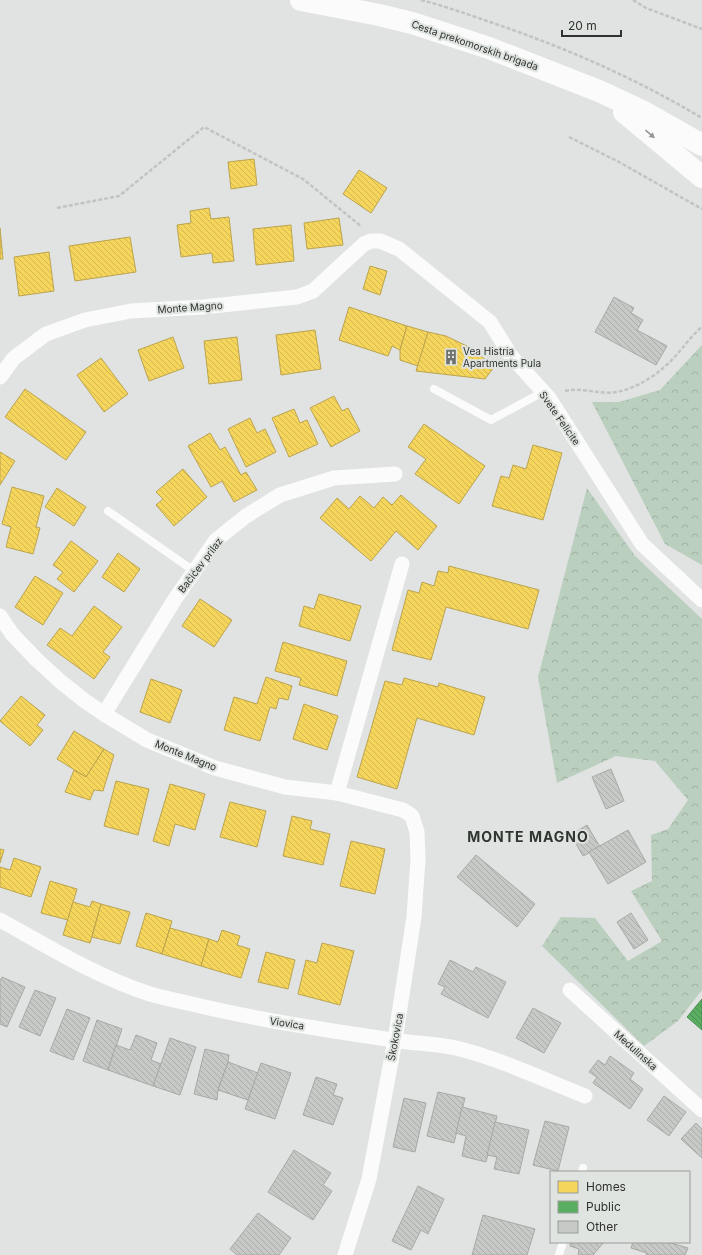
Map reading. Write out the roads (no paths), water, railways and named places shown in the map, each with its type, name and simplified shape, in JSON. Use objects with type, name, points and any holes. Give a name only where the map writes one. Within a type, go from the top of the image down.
[{"type":"main road","name":"Cesta prekomorskih brigada","points":[[301,0],[379,15],[447,33],[522,60],[599,91],[644,112],[702,145]]},
{"type":"main road","name":"Cesta prekomorskih brigada","points":[[599,91],[702,177]]},
{"type":"street","name":"Monte Magno","points":[[0,377],[14,358],[46,334],[86,320],[131,311],[203,307],[297,297],[313,291],[364,244],[371,241],[380,241]]},
{"type":"street","name":"Svete Felicite","points":[[380,241],[399,249],[490,322],[510,356],[546,395],[642,544],[702,600]]},
{"type":"street","name":"Bačićev prilaz","points":[[104,714],[174,599],[216,540],[246,516],[280,495],[334,478],[395,474]]},
{"type":"street","points":[[337,794],[402,564]]},
{"type":"street","name":"Monte Magno","points":[[0,616],[12,634],[61,682],[104,714],[147,740],[215,768],[285,787],[337,794],[403,810],[412,816]]},
{"type":"street","name":"Škokovica","points":[[345,1255],[369,1179],[395,1040],[414,918],[418,858],[416,832],[412,816]]},
{"type":"street","name":"Viovica","points":[[0,920],[113,981],[151,994],[231,1014],[459,1049],[479,1054],[585,1096]]},
{"type":"street","name":"Medulinska","points":[[570,990],[702,1110]]},
{"type":"lane","points":[[434,389],[492,420],[546,395]]},
{"type":"lane","points":[[108,511],[194,571]]},
{"type":"lane","points":[[559,1255],[562,1243]]},
{"type":"place","name":"Vea Histria Apartments Pula","points":[[451,357]]},
{"type":"district","name":"MONTE MAGNO","points":[[528,836]]}]
